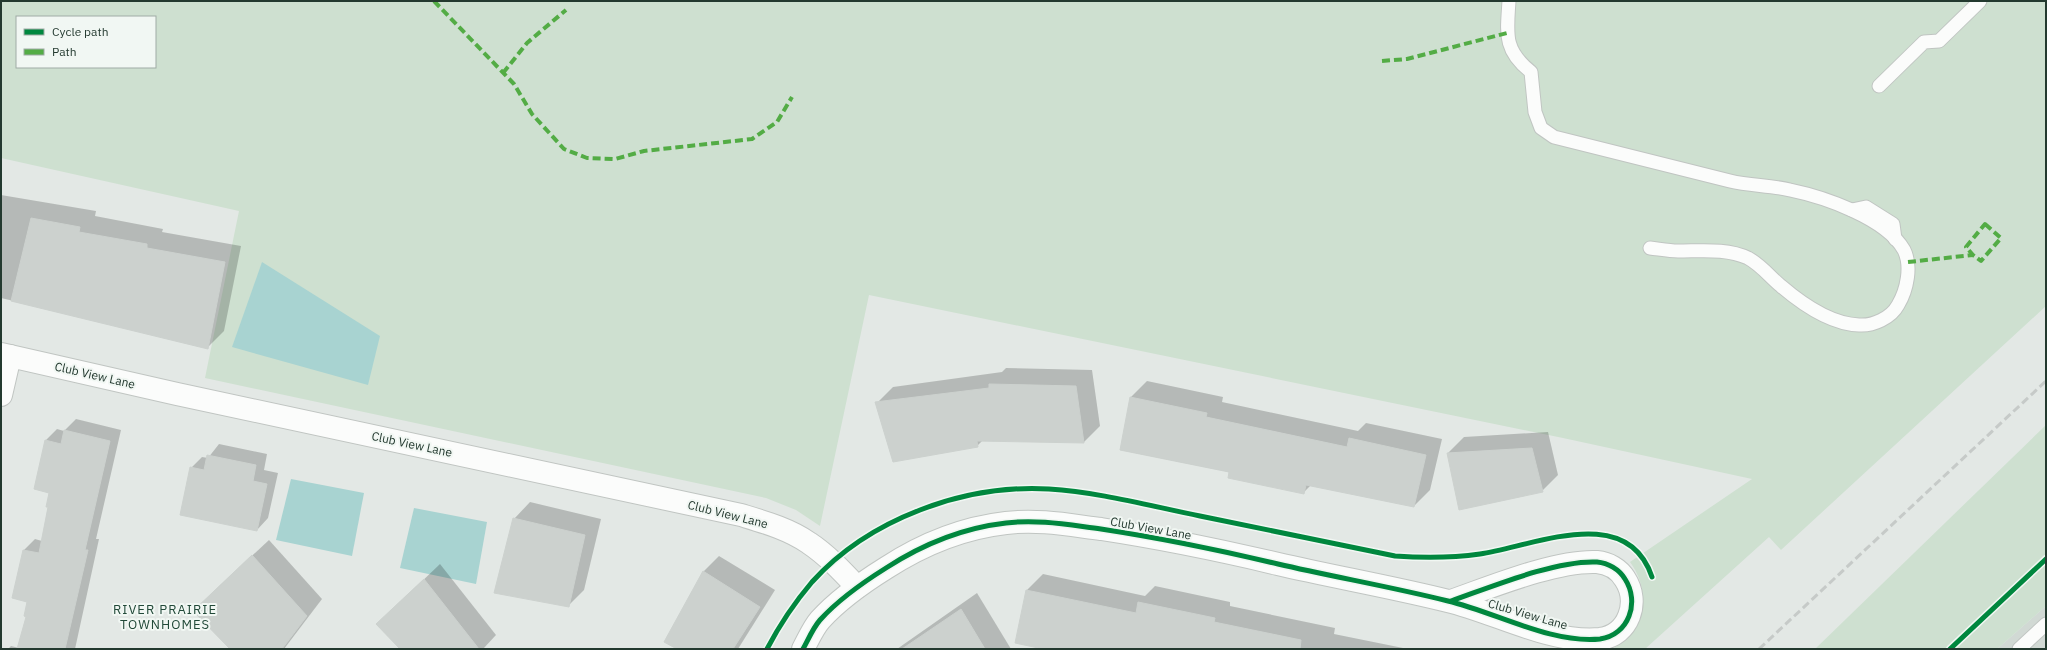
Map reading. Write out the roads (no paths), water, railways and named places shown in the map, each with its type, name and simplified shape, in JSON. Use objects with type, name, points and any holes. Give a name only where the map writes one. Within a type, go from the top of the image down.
[{"type":"street","points":[[1,394],[5,355]]},
{"type":"street","name":"Club View Lane","points":[[5,355],[177,394],[741,515],[777,526],[809,542],[857,586],[906,555],[947,536],[980,527],[1009,522],[1048,522],[1215,549],[1333,577],[1451,601],[1512,622],[1554,634],[1590,639],[1604,638],[1620,631],[1630,616],[1633,601],[1630,586],[1622,574],[1611,566],[1599,562],[1562,566],[1506,582],[1451,601]]},
{"type":"street","points":[[803,649],[819,621],[857,586]]},
{"type":"lane","points":[[1509,1],[1507,33],[1510,50],[1519,62],[1531,72],[1535,112],[1541,128],[1554,137],[1740,184],[1789,190],[1833,202],[1852,210],[1895,239],[1904,250],[1908,262],[1903,296],[1896,308],[1886,318],[1874,323],[1860,325],[1830,318],[1805,304],[1748,258],[1716,251],[1676,251],[1650,248]]},
{"type":"lane","points":[[1879,86],[1924,42],[1939,41],[1980,1]]},
{"type":"lane","points":[[2019,649],[2046,624]]},
{"type":"water","points":[[262,262],[380,336],[368,385],[232,347]]},
{"type":"water","points":[[291,479],[364,493],[352,556],[276,540]]},
{"type":"water","points":[[414,508],[487,522],[476,584],[400,568]]},
{"type":"railway","points":[[1759,649],[2046,381]]},
{"type":"district","name":"RIVER PRAIRIE TOWNHOMES","points":[[165,616]]}]
